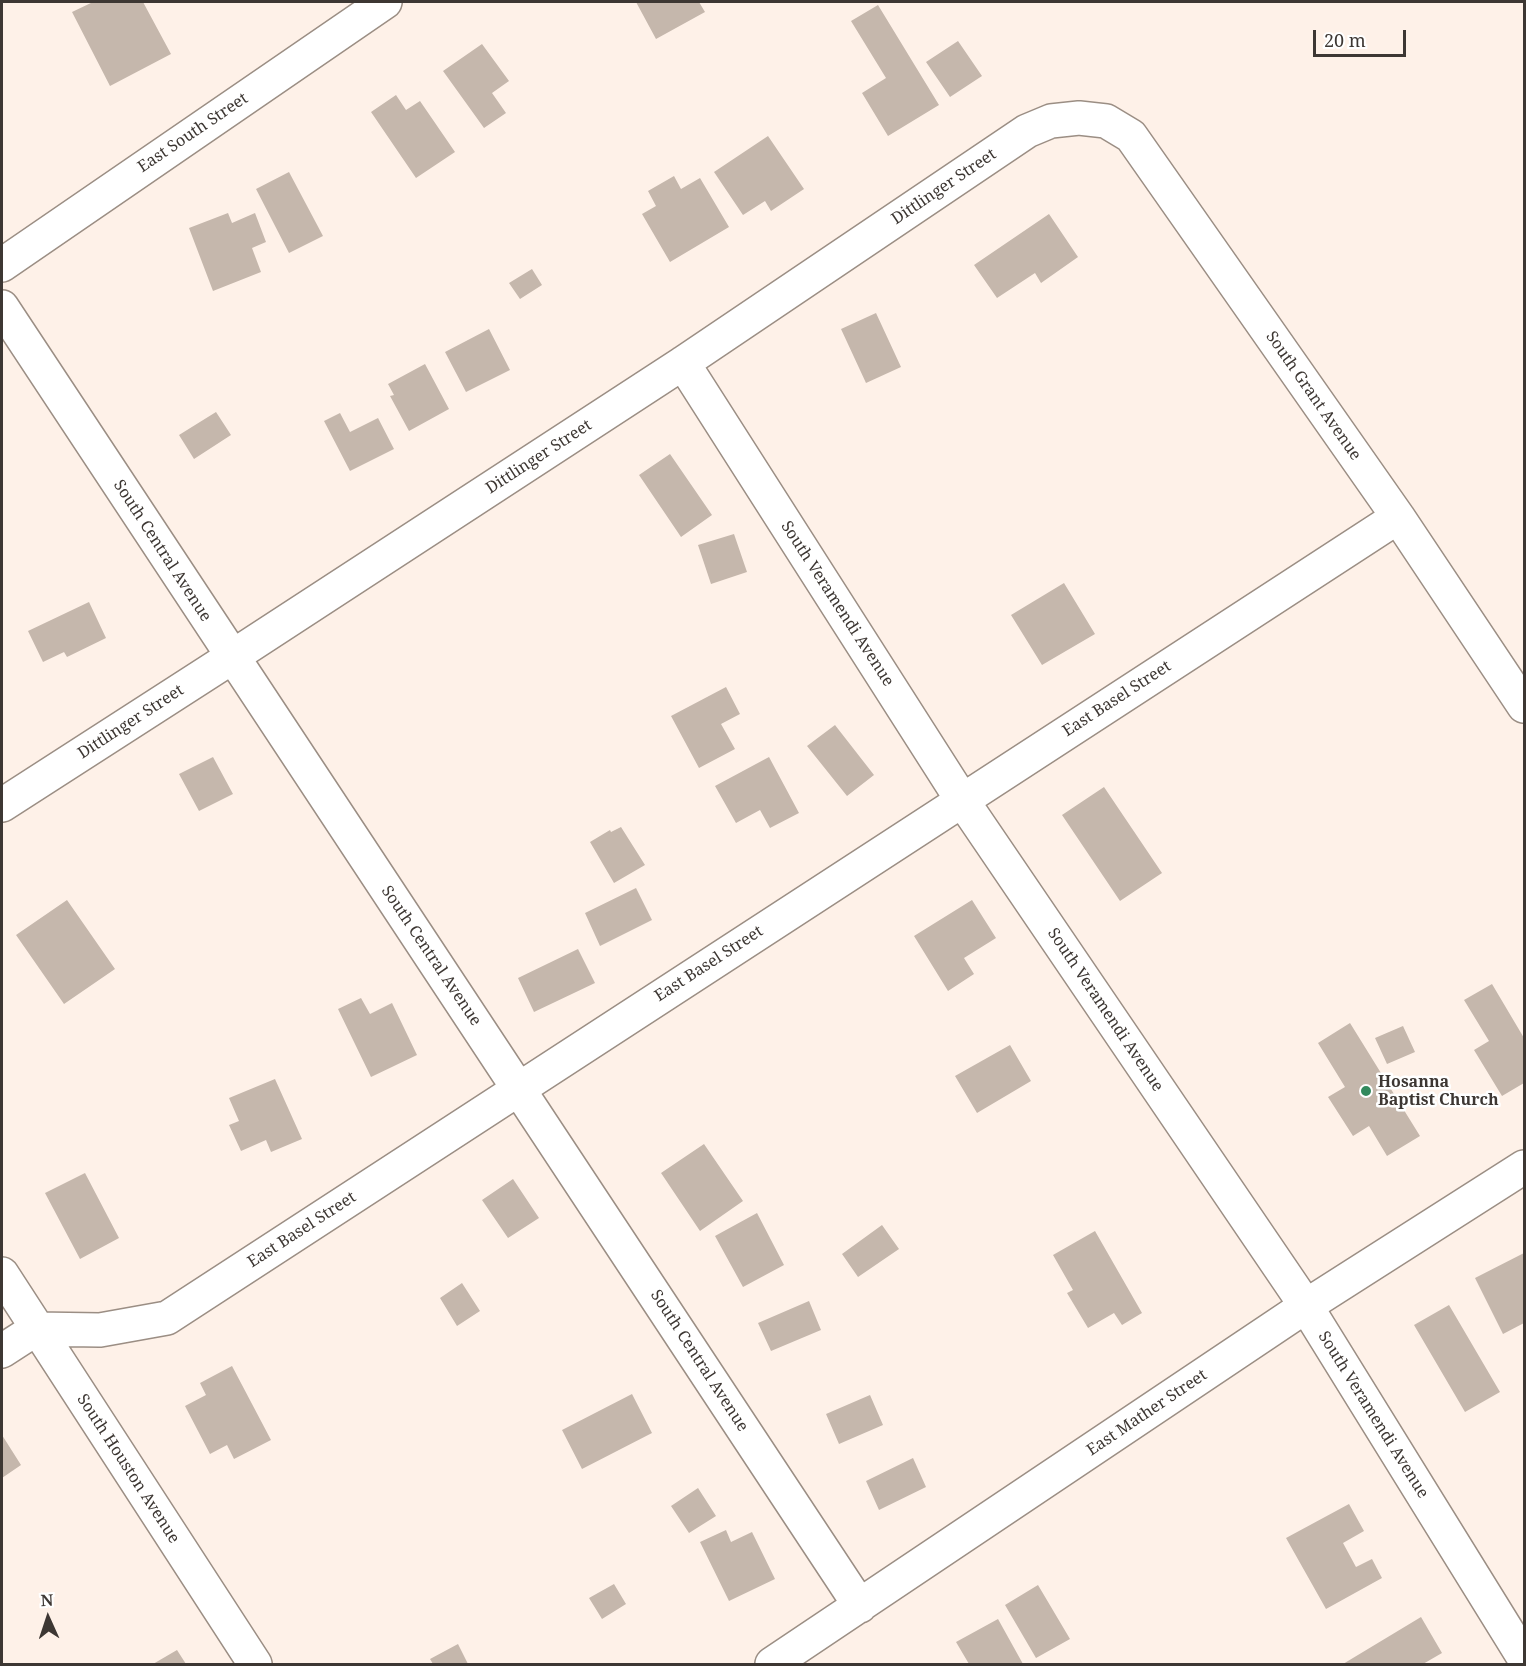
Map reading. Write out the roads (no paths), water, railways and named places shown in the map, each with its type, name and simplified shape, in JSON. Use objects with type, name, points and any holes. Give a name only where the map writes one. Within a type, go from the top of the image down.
[{"type":"street","name":"East South Street","points":[[2,265],[385,2]]},
{"type":"street","name":"Dittlinger Street","points":[[2,805],[683,363],[1027,131],[1051,121],[1078,118]]},
{"type":"street","name":"South Grant Avenue","points":[[1078,118],[1106,121],[1131,136],[1398,517],[1524,706]]},
{"type":"street","name":"South Central Avenue","points":[[2,307],[861,1606]]},
{"type":"street","name":"South Veramendi Avenue","points":[[683,363],[962,800],[1306,1306],[1524,1658]]},
{"type":"street","name":"East Basel Street","points":[[36,1329],[100,1330],[167,1318],[1398,517]]},
{"type":"street","name":"East Mather Street","points":[[772,1665],[1306,1306],[1524,1167]]},
{"type":"street","name":"South Houston Avenue","points":[[2,1274],[255,1665]]},
{"type":"street","points":[[2,1351],[36,1329]]},
{"type":"place","name":"Hosanna Baptist Church","points":[[1366,1091]]}]
